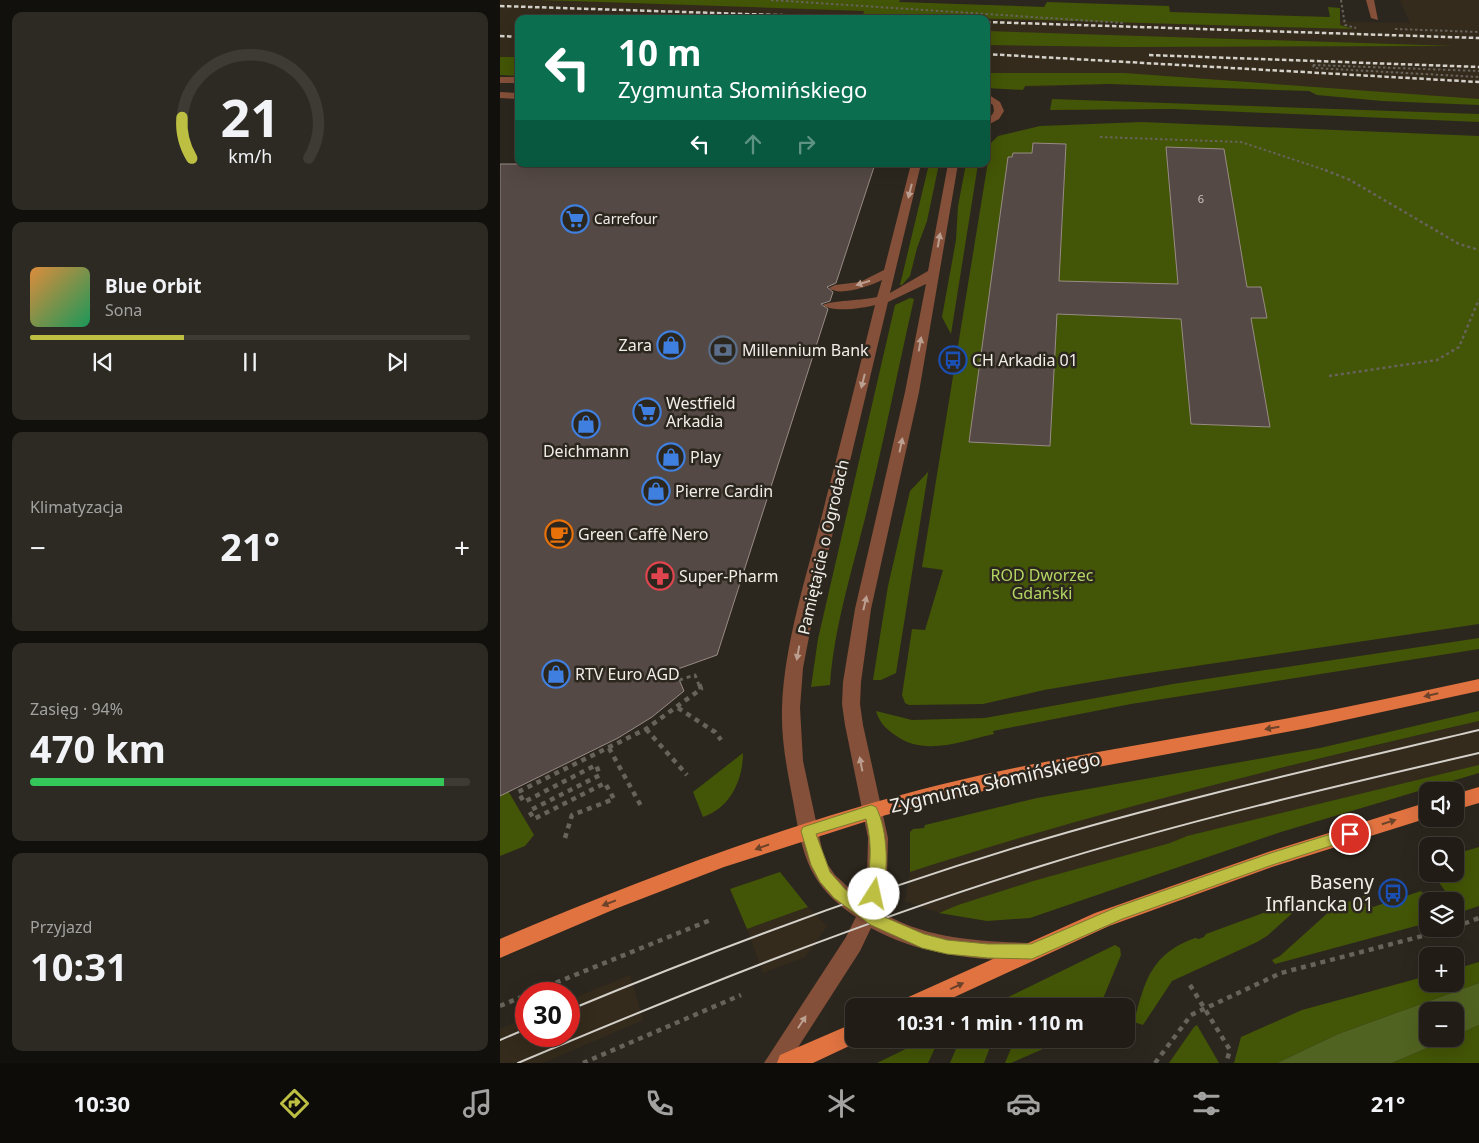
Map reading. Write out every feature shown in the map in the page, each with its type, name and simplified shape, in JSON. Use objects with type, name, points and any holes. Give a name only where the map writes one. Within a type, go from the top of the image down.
[{"type":"main road","name":"Zygmunta Słomińskiego","points":[[500,949],[599,907],[695,870],[871,811],[942,792],[1042,769],[1320,719],[1479,685]]},
{"type":"main road","points":[[1464,799],[1479,795]]},
{"type":"main road","points":[[930,998],[1102,919],[1280,856],[1419,813]]},
{"type":"main road","points":[[788,1063],[845,1037]]},
{"type":"street","points":[[1370,0],[1375,18]]},
{"type":"street","points":[[500,80],[515,80]]},
{"type":"street","points":[[500,95],[515,96]]},
{"type":"street","points":[[990,99],[997,104],[999,110],[996,117],[990,121]]},
{"type":"street","name":"Pamiętajcie o Ogrodach","points":[[915,167],[805,616],[793,684],[791,721],[793,752],[808,831],[818,865],[825,877],[840,894],[867,915],[896,931],[922,941],[947,947],[988,951],[1032,952]]},
{"type":"street","points":[[775,1063],[853,944],[867,915],[877,878],[878,838],[871,811],[851,704],[854,664],[863,609],[912,392],[952,167]]},
{"type":"street","points":[[834,288],[862,285],[890,272]]},
{"type":"street","points":[[829,305],[843,306],[883,300],[905,292],[933,273]]},
{"type":"path","points":[[771,0],[1124,23]]},
{"type":"path","points":[[1341,0],[1345,25],[1354,28],[1364,28]]},
{"type":"path","points":[[1392,29],[1479,32]]},
{"type":"path","points":[[1479,71],[1313,65],[1314,68],[1479,77]]},
{"type":"path","points":[[1100,137],[1241,142],[1299,160],[1350,180],[1459,244],[1479,250]]},
{"type":"path","points":[[1328,376],[1437,360],[1459,347],[1479,299]]},
{"type":"path","points":[[565,838],[572,815],[614,799],[605,783],[534,820],[529,811],[600,774],[596,765],[524,802],[518,792],[597,751],[646,729],[701,689],[695,675],[679,680]]},
{"type":"path","points":[[678,707],[714,732],[721,740]]},
{"type":"path","points":[[646,729],[688,775]]},
{"type":"path","points":[[608,747],[642,806]]},
{"type":"path","points":[[1464,924],[1479,918]]},
{"type":"path","points":[[557,982],[713,919]]},
{"type":"path","points":[[1155,1063],[1191,1015],[1281,973],[1419,937]]},
{"type":"path","points":[[1190,985],[1230,1050],[1226,1063]]},
{"type":"path","points":[[583,1063],[741,995]]},
{"type":"path","points":[[500,1006],[515,999]]},
{"type":"shaded area","points":[[500,0],[900,0],[899,2],[1330,17],[1349,22],[1410,23],[1400,0],[1479,0],[1479,104],[1315,94],[1309,91],[1109,84],[1043,87],[990,86],[990,15],[515,15],[515,74],[500,73]]},
{"type":"shaded area","points":[[1479,721],[1479,765],[1475,767],[1187,836],[1170,843],[1033,881],[939,913],[905,901],[910,872],[998,844],[1185,791]]},
{"type":"shaded area","points":[[808,907],[827,926],[817,941],[805,957],[763,973],[747,929]]},
{"type":"shaded area","points":[[630,975],[643,1020],[543,1063],[500,1063],[500,1029],[515,1023],[515,1047],[580,1047],[580,995]]},
{"type":"green space","points":[[541,0],[900,0],[899,2],[1044,7],[1047,2],[1169,6],[1170,12],[1330,17],[1328,7],[1340,8],[1340,25],[1353,29],[990,19],[990,15],[863,15],[864,11]]},
{"type":"green space","points":[[990,31],[1455,46],[1126,47],[990,45]]},
{"type":"green space","points":[[500,57],[515,57],[515,76],[500,75]]},
{"type":"green space","points":[[990,73],[1124,73],[1479,99],[1479,105],[1382,101],[1317,95],[1309,91],[1109,84],[1025,86],[1023,90],[990,88]]},
{"type":"green space","points":[[1052,99],[1479,114],[1479,122],[1173,109],[1050,110]]},
{"type":"green space","name":"ROD Dworzec Gdański","points":[[1142,122],[1479,136],[1479,624],[1121,677],[1044,690],[983,704],[909,705],[905,703],[902,695],[912,629],[925,630],[943,570],[922,567],[987,167],[990,167],[991,143],[998,136],[1040,126]]},
{"type":"green space","points":[[928,167],[938,167],[927,221],[917,248],[910,276],[900,285]]},
{"type":"green space","points":[[965,167],[978,167],[951,334],[942,317],[956,240],[958,206]]},
{"type":"green space","points":[[910,298],[914,299],[873,484],[840,619],[830,685],[811,687],[818,639],[895,305]]},
{"type":"green space","points":[[929,467],[896,673],[881,680],[873,680],[888,586],[910,491],[928,472]]},
{"type":"green space","points":[[1479,638],[1479,649],[1131,704],[993,731],[994,734],[943,745],[918,745],[906,742],[886,728],[876,711],[912,720],[985,718],[1173,684]]},
{"type":"green space","points":[[1479,711],[1479,721],[1193,790],[1051,829],[910,872],[910,832],[913,829],[924,828],[925,825],[1037,798],[1320,748]]},
{"type":"green space","points":[[743,753],[741,773],[728,800],[721,807],[703,817],[693,792]]},
{"type":"green space","points":[[1479,765],[1479,773],[1449,782],[1419,782],[1419,791],[1281,832],[1030,918],[987,921],[939,913],[1033,881],[1170,843],[1187,836]]},
{"type":"green space","points":[[507,789],[534,835],[525,846],[500,856],[500,793]]},
{"type":"green space","points":[[1479,847],[1479,906],[1464,911],[1464,892],[1446,892],[1439,882],[1464,882],[1464,851]]},
{"type":"green space","points":[[780,872],[808,907],[747,929],[730,889]]},
{"type":"green space","points":[[1421,891],[1422,892],[1419,892],[1419,925],[1275,964],[1272,960],[1280,956],[1339,905],[1365,896],[1373,907]]},
{"type":"green space","points":[[1304,898],[1306,901],[1267,936],[1257,942],[1172,981],[1143,1025],[1135,1022],[1142,993],[1152,970],[1159,961],[1180,944],[1195,938],[1199,939],[1206,934]]},
{"type":"green space","points":[[1115,945],[1120,948],[1121,955],[1103,998],[1006,998]]},
{"type":"green space","points":[[1479,962],[1479,983],[1464,988],[1464,966]]},
{"type":"green space","points":[[1419,978],[1419,992],[1454,992],[1426,1002],[1419,1002],[1419,1005],[1338,1034],[1277,1063],[1234,1063],[1241,1037],[1302,1010]]},
{"type":"green space","points":[[1479,983],[1479,1025],[1464,1032],[1464,1002],[1426,1002],[1454,992],[1464,992],[1464,988]]},
{"type":"green space","points":[[1419,1005],[1419,1047],[1429,1047],[1392,1063],[1277,1063],[1338,1034]]},
{"type":"green space","points":[[1197,1025],[1219,1063],[1169,1063],[1194,1027]]},
{"type":"green space","points":[[1479,1025],[1479,1063],[1392,1063],[1429,1047],[1464,1047],[1464,1032]]},
{"type":"green space","points":[[908,1048],[935,1048],[928,1063],[877,1063]]},
{"type":"green space","points":[[956,1048],[990,1048],[984,1063],[950,1063]]},
{"type":"green space","points":[[1011,1048],[1045,1048],[1011,1063],[1005,1063]]},
{"type":"building","points":[[1033,143],[1066,144],[1059,281],[1178,284],[1166,147],[1224,149],[1247,287],[1261,287],[1267,318],[1251,318],[1270,427],[1191,424],[1181,319],[1057,314],[1050,446],[969,442],[1008,157],[1012,157],[1013,153],[1032,153]]},
{"type":"building","name":"Westfield Arkadia","points":[[500,164],[515,164],[515,167],[874,167],[836,283],[827,287],[833,292],[830,301],[821,304],[828,309],[717,655],[675,670],[684,691],[652,717],[618,738],[500,796]]},
{"type":"tram line","points":[[580,1006],[794,922],[908,882],[1024,845],[1194,798],[1479,730]]},
{"type":"tram line","points":[[518,1063],[712,983],[843,933],[974,887],[1204,819],[1479,753]]},
{"type":"tram line","points":[[500,1040],[515,1034]]},
{"type":"railway","points":[[500,6],[776,15]]},
{"type":"railway","points":[[990,22],[1479,38]]},
{"type":"railway","points":[[500,36],[515,37]]},
{"type":"railway","points":[[990,54],[1479,82]]},
{"type":"railway","points":[[1149,55],[1479,67]]},
{"type":"place","name":"Carrefour","points":[[575,219]]},
{"type":"place","name":"Zara","points":[[671,345]]},
{"type":"place","name":"Millennium Bank","points":[[723,350]]},
{"type":"place","name":"CH Arkadia 01","points":[[953,360]]},
{"type":"place","name":"Westfield Arkadia","points":[[647,412]]},
{"type":"place","name":"Deichmann","points":[[586,424]]},
{"type":"place","name":"Play","points":[[671,457]]},
{"type":"place","name":"Pierre Cardin","points":[[656,491]]},
{"type":"place","name":"Green Caffè Nero","points":[[559,534]]},
{"type":"place","name":"Super-Pharm","points":[[660,576]]},
{"type":"place","name":"RTV Euro AGD","points":[[556,674]]},
{"type":"place","name":"Baseny Inflancka 01","points":[[1393,893]]},
{"type":"route","points":[[874,894],[879,858],[878,838],[871,811],[808,831],[818,865],[825,877],[840,894],[877,921],[922,941],[947,947],[969,950],[1032,952],[1102,919],[1271,859],[1350,834]]}]
